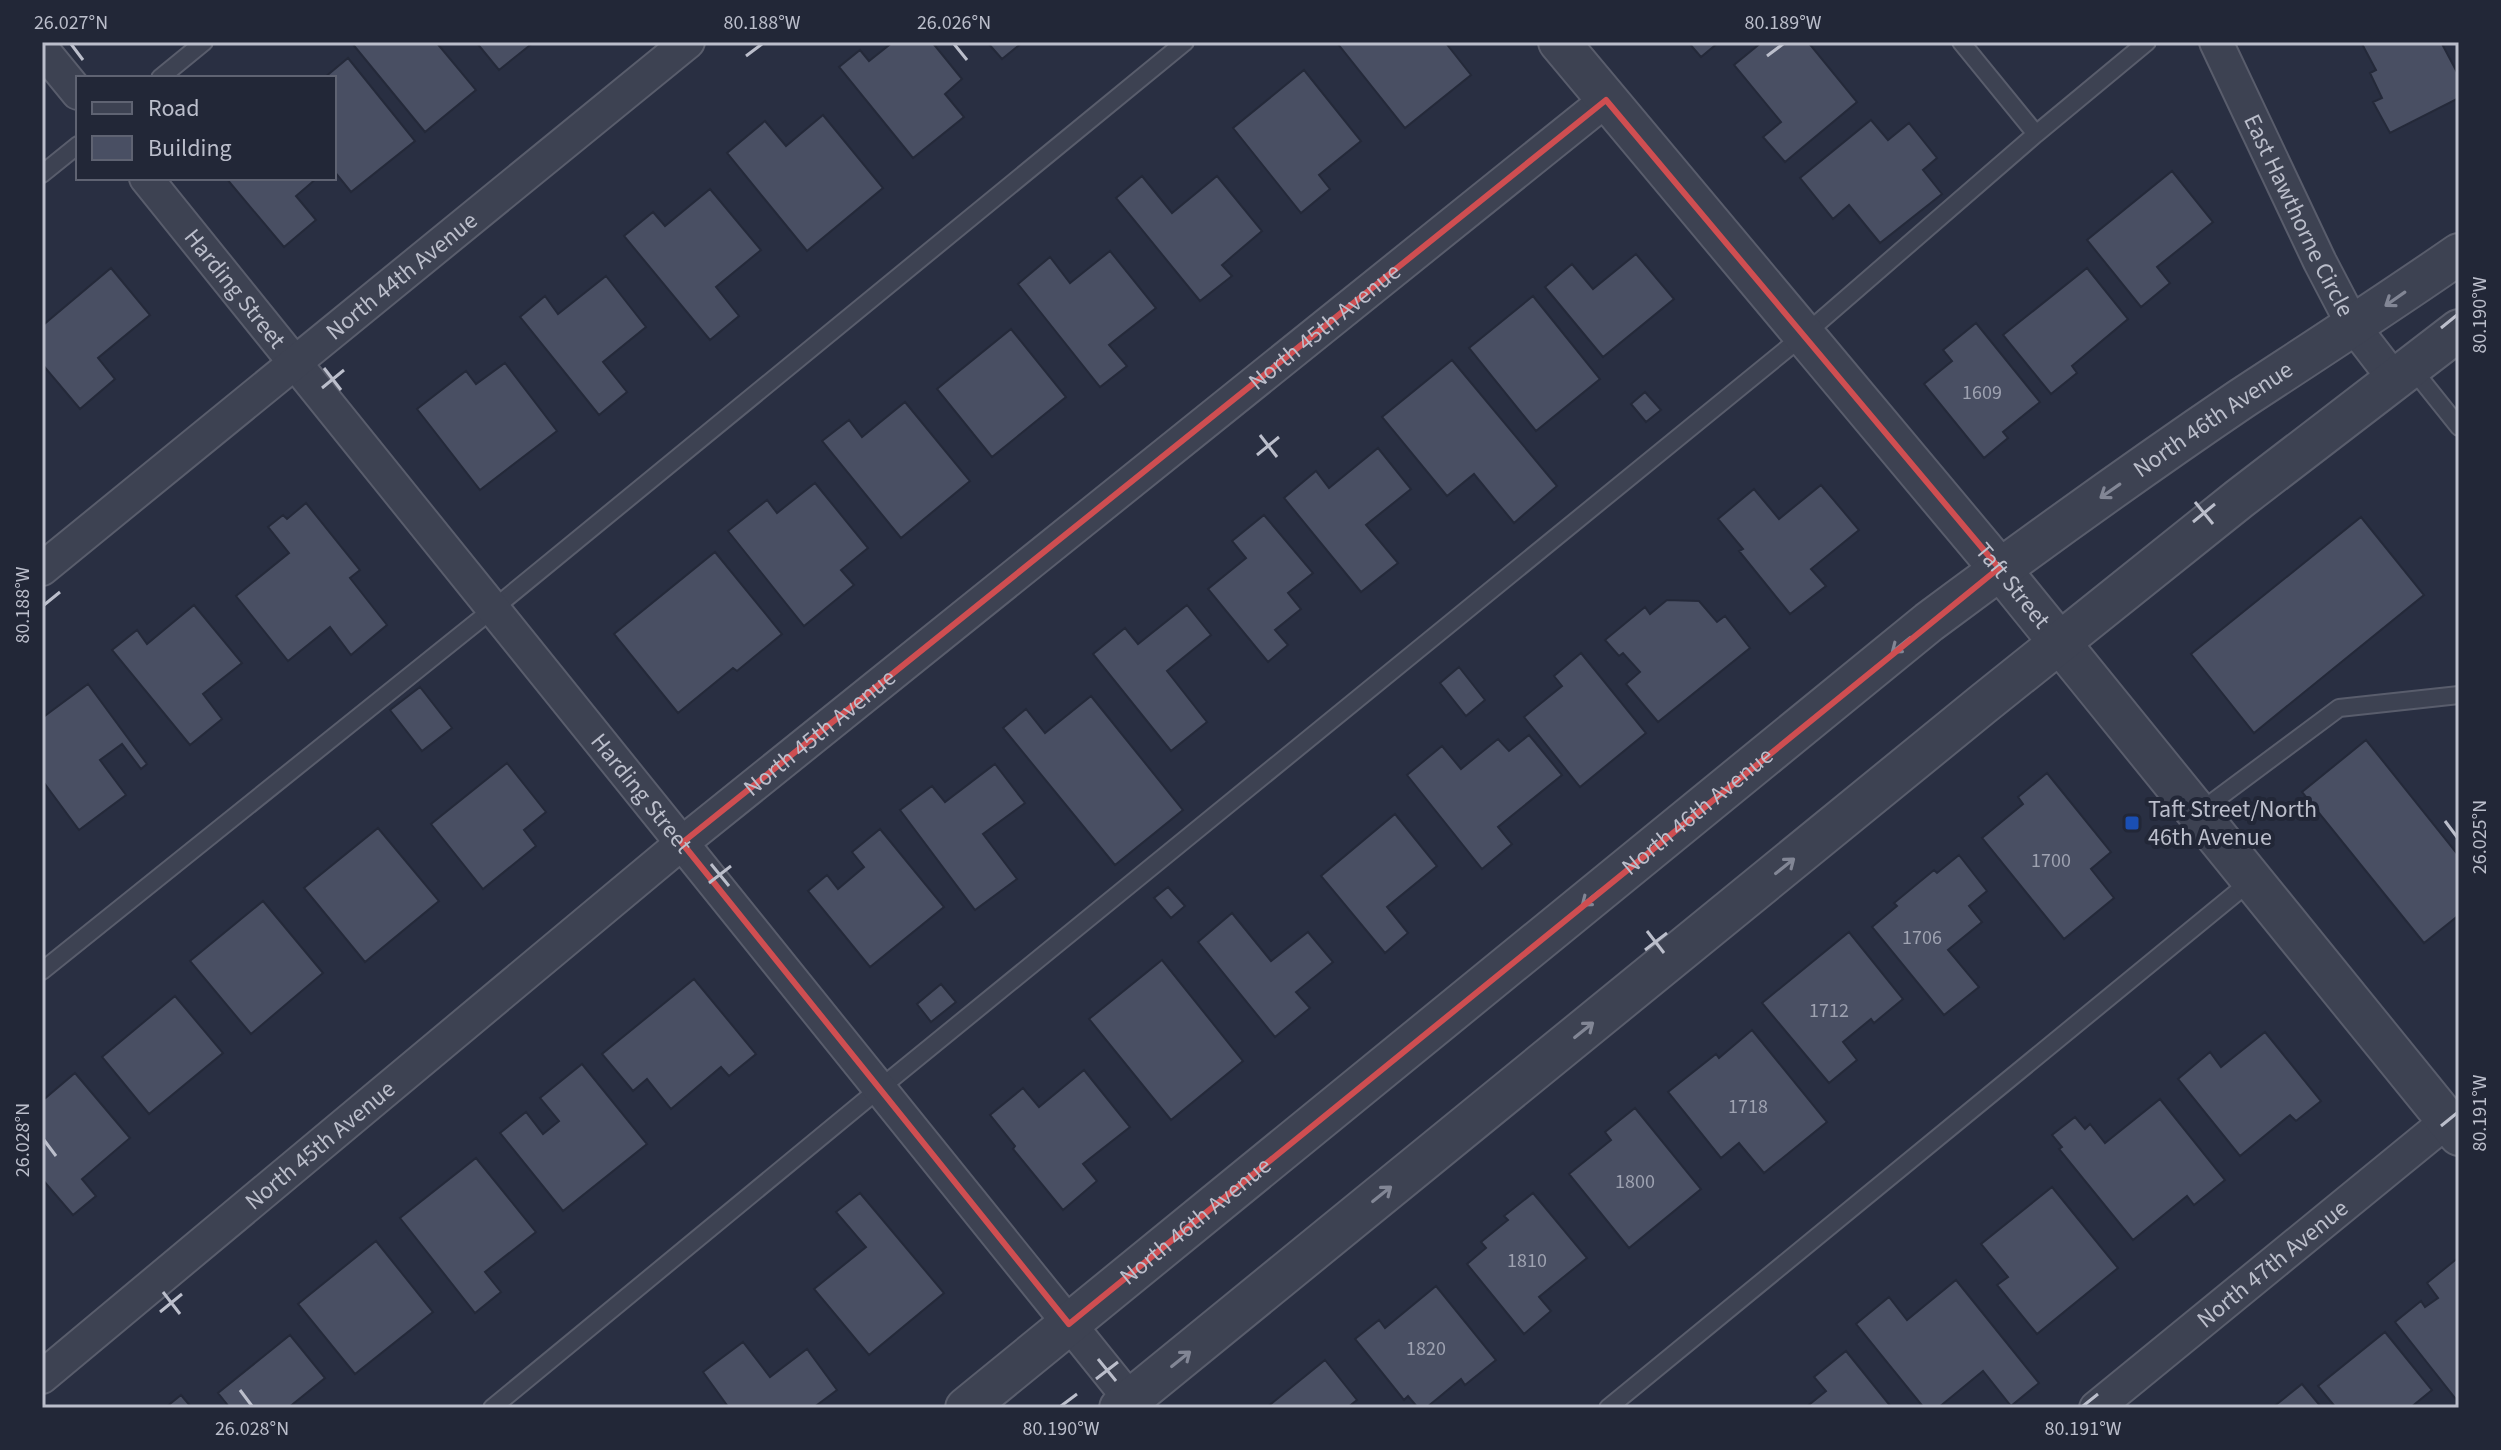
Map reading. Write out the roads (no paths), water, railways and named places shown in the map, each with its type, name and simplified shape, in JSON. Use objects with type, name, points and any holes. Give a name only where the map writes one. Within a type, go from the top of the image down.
[{"type":"street","name":"North 44th Avenue","points":[[42,569],[688,42]]},
{"type":"street","name":"Taft Street","points":[[1559,42],[1999,568],[2453,1128]]},
{"type":"street","name":"East Hawthorne Circle","points":[[2216,42],[2354,327],[2403,374]]},
{"type":"street","points":[[42,49],[76,91]]},
{"type":"street","name":"North 45th Avenue","points":[[42,1377],[682,843],[1606,100]]},
{"type":"street","name":"Harding Street","points":[[148,180],[1069,1324],[1129,1405]]},
{"type":"street","name":"North 46th Avenue","points":[[966,1408],[1916,632],[1999,568],[2241,399],[2354,327],[2459,254]]},
{"type":"street","points":[[1129,1405],[2060,643],[2239,499],[2459,330]]},
{"type":"street","name":"North 47th Avenue","points":[[2096,1408],[2453,1128]]},
{"type":"lane","points":[[162,76],[204,42]]},
{"type":"lane","points":[[42,971],[493,609],[1185,42]]},
{"type":"lane","points":[[1961,42],[2036,134]]},
{"type":"lane","points":[[492,1408],[1804,335],[2147,42]]},
{"type":"lane","points":[[42,174],[76,147]]},
{"type":"lane","points":[[2403,374],[2459,427]]},
{"type":"lane","points":[[2198,813],[2339,708],[2459,695]]},
{"type":"lane","points":[[1608,1408],[2252,880]]},
{"type":"place","name":"Taft Street/North 46th Avenue","points":[[2132,823]]}]
